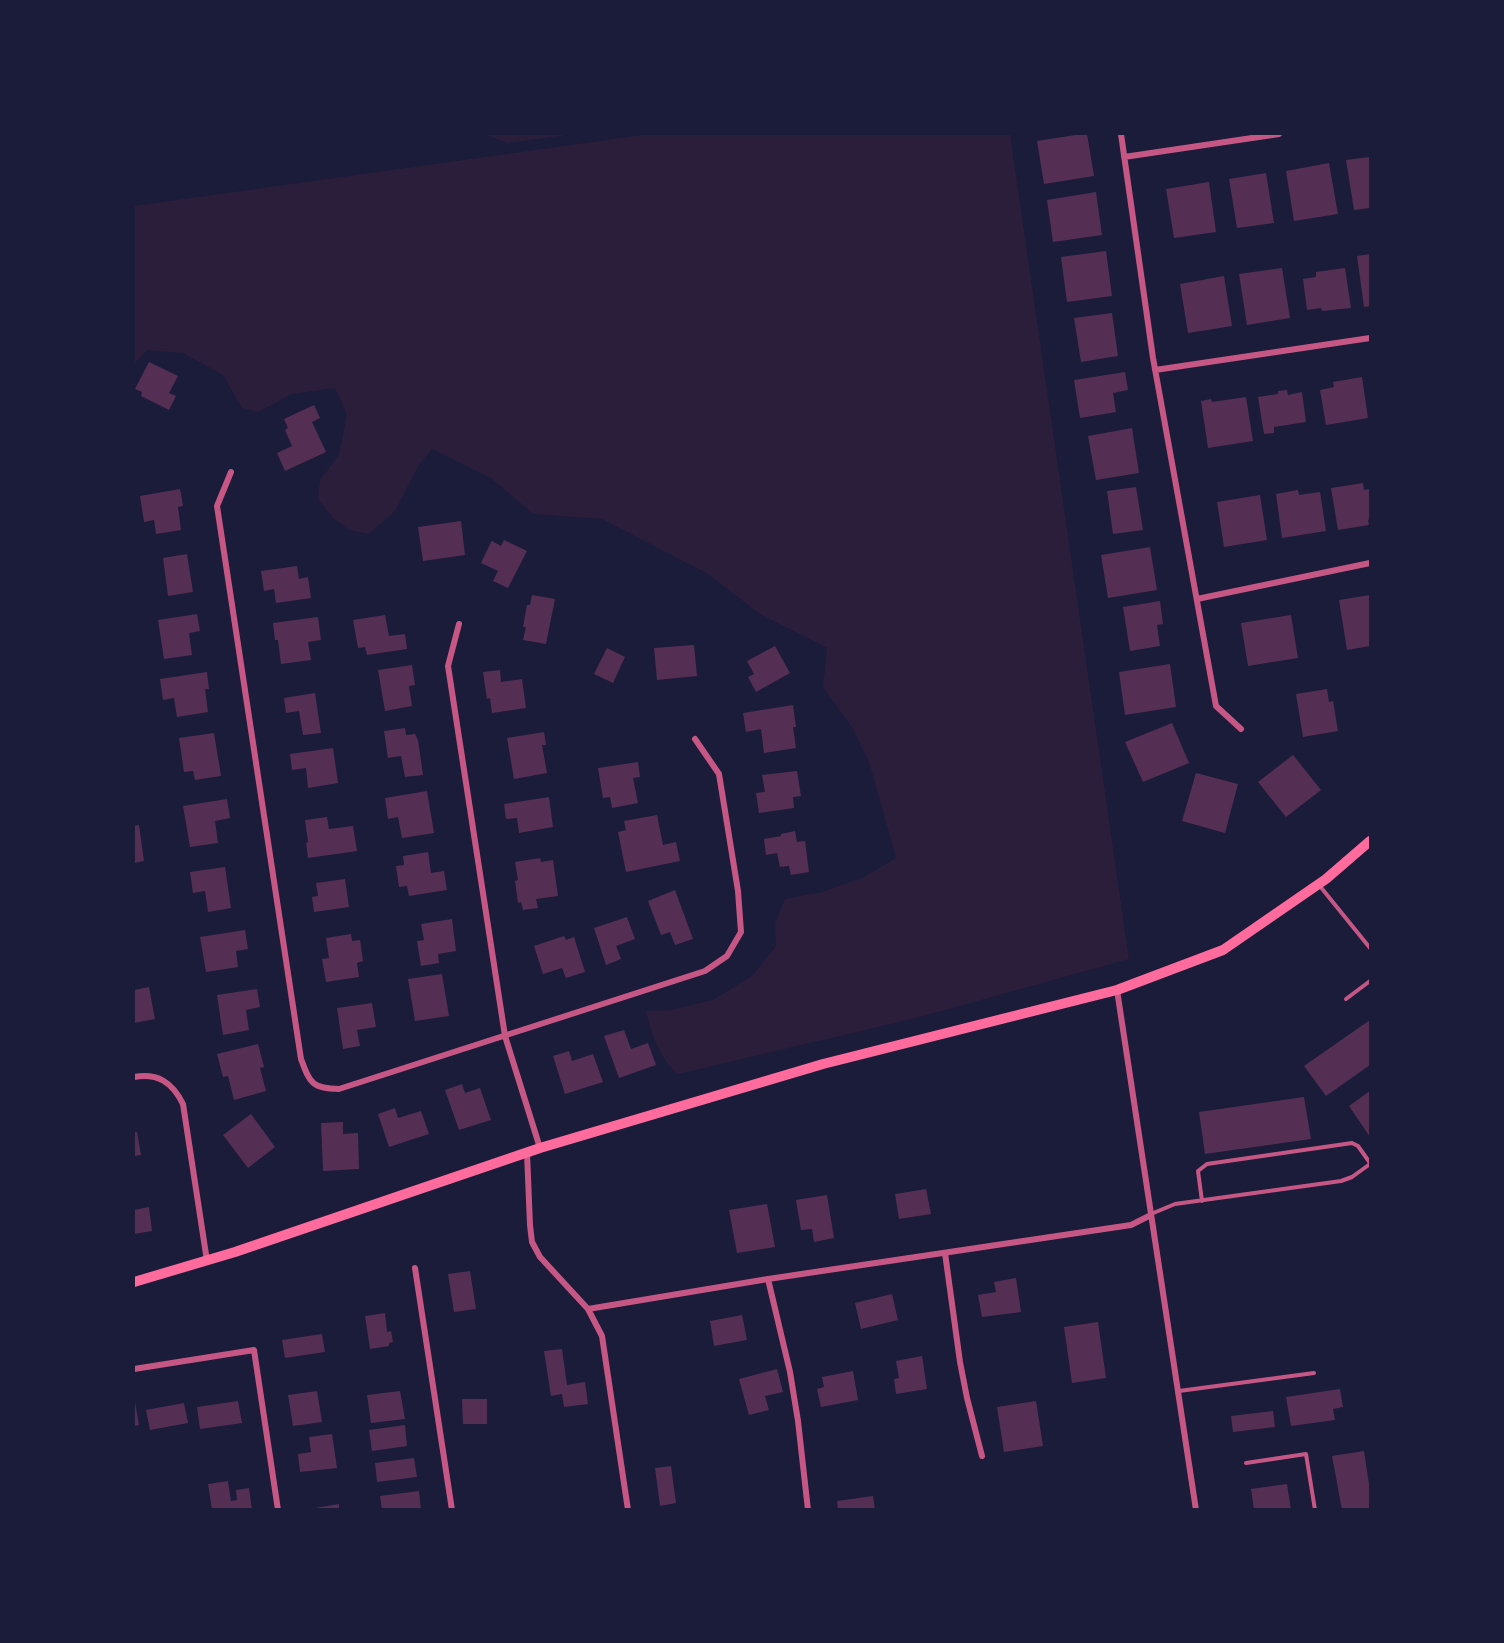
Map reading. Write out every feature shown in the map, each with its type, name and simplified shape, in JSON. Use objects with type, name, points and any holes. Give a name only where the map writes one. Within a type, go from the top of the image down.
[{"type":"main road","points":[[134,1282],[207,1261],[540,1148],[823,1064],[1117,990],[1223,950],[1319,885],[1371,841]]},
{"type":"street","points":[[1121,134],[1155,370],[1216,706],[1241,729]]},
{"type":"street","points":[[1124,157],[1279,134]]},
{"type":"street","points":[[1155,370],[1371,338]]},
{"type":"street","points":[[231,472],[217,506],[301,1059],[308,1080],[323,1089],[339,1089],[705,971],[727,956],[741,932],[738,891],[719,774],[695,739]]},
{"type":"street","points":[[1197,599],[1371,563]]},
{"type":"street","points":[[459,624],[448,666],[505,1036],[540,1148]]},
{"type":"street","points":[[1117,990],[1196,1509]]},
{"type":"street","points":[[134,1077],[156,1077],[166,1081],[177,1092],[183,1104],[207,1261]]},
{"type":"street","points":[[527,1153],[532,1242],[540,1257],[588,1309],[602,1336],[628,1509]]},
{"type":"street","points":[[588,1309],[768,1279],[1131,1225],[1151,1215]]},
{"type":"street","points":[[945,1252],[960,1362],[982,1456]]},
{"type":"street","points":[[415,1268],[452,1509]]},
{"type":"street","points":[[768,1279],[790,1372],[808,1509]]},
{"type":"street","points":[[134,1369],[254,1350],[278,1509]]},
{"type":"lane","points":[[1319,885],[1371,948]]},
{"type":"lane","points":[[1346,999],[1371,981]]},
{"type":"lane","points":[[1151,1215],[1175,1204],[1202,1201],[1341,1181],[1352,1177],[1371,1164],[1358,1146],[1352,1143],[1207,1164],[1198,1171],[1202,1201]]},
{"type":"lane","points":[[1178,1391],[1314,1373]]},
{"type":"lane","points":[[1246,1463],[1306,1454],[1315,1509]]},
{"type":"shaded area","points":[[485,134],[575,134],[507,143]]},
{"type":"shaded area","points":[[650,134],[1010,134],[1129,959],[916,1018],[678,1074],[661,1054],[646,1011],[671,1010],[713,1000],[752,976],[776,946],[775,923],[785,899],[822,892],[864,877],[896,858],[870,765],[853,729],[823,687],[827,648],[760,614],[708,574],[602,519],[533,514],[491,478],[432,449],[419,465],[395,511],[369,534],[349,530],[333,518],[318,499],[320,480],[339,455],[347,415],[335,388],[292,394],[258,412],[242,408],[223,375],[183,353],[147,350],[134,364],[134,206]]},
{"type":"building","points":[[1087,134],[1094,176],[1044,184],[1037,141]]},
{"type":"building","points":[[1370,157],[1370,208],[1354,210],[1346,160]]},
{"type":"building","points":[[1329,163],[1338,214],[1294,221],[1286,171]]},
{"type":"building","points":[[1266,173],[1274,223],[1237,228],[1229,179]]},
{"type":"building","points":[[1209,182],[1216,232],[1174,238],[1166,189]]},
{"type":"building","points":[[1096,192],[1102,235],[1053,242],[1047,200]]},
{"type":"building","points":[[1106,251],[1112,296],[1067,302],[1061,257]]},
{"type":"building","points":[[1370,254],[1370,306],[1364,307],[1357,256]]},
{"type":"building","points":[[1282,268],[1290,318],[1247,325],[1239,274]]},
{"type":"building","points":[[1345,268],[1351,308],[1307,310],[1303,279],[1316,277],[1316,272]]},
{"type":"building","points":[[1224,276],[1232,326],[1188,333],[1180,284]]},
{"type":"building","points":[[1112,313],[1118,356],[1081,362],[1074,318]]},
{"type":"building","points":[[149,362],[178,376],[169,393],[176,396],[169,410],[141,396],[142,392],[135,389]]},
{"type":"building","points":[[1125,372],[1128,390],[1113,393],[1116,412],[1080,418],[1074,380]]},
{"type":"building","points":[[1362,377],[1368,418],[1326,425],[1320,390],[1334,387],[1333,382]]},
{"type":"building","points":[[1287,390],[1288,395],[1302,392],[1306,422],[1274,427],[1274,433],[1264,434],[1258,397]]},
{"type":"building","points":[[1246,397],[1253,441],[1208,448],[1201,401],[1211,399],[1212,402]]},
{"type":"building","points":[[314,405],[320,418],[312,422],[326,452],[285,471],[277,453],[292,446],[285,430],[288,428],[284,419]]},
{"type":"building","points":[[1132,428],[1139,473],[1096,480],[1088,436]]},
{"type":"building","points":[[1363,483],[1364,490],[1370,489],[1369,525],[1338,530],[1331,488]]},
{"type":"building","points":[[1136,487],[1143,530],[1113,534],[1107,491]]},
{"type":"building","points":[[180,489],[183,506],[178,507],[181,530],[156,534],[154,520],[144,522],[140,496]]},
{"type":"building","points":[[1298,490],[1299,495],[1320,492],[1326,531],[1282,538],[1276,494]]},
{"type":"building","points":[[1260,495],[1267,540],[1224,547],[1217,502]]},
{"type":"building","points":[[461,521],[465,555],[423,561],[418,527]]},
{"type":"building","points":[[504,540],[527,551],[508,588],[493,581],[498,571],[481,563],[492,541],[501,546]]},
{"type":"building","points":[[1150,547],[1157,590],[1108,598],[1101,555]]},
{"type":"building","points":[[187,554],[193,592],[168,596],[163,558]]},
{"type":"building","points":[[297,566],[299,579],[308,577],[311,598],[276,603],[274,589],[264,591],[261,571]]},
{"type":"building","points":[[532,595],[555,599],[546,644],[523,640],[527,605],[530,605]]},
{"type":"building","points":[[1370,595],[1370,646],[1347,650],[1339,600]]},
{"type":"building","points":[[1160,601],[1163,624],[1157,625],[1160,646],[1130,651],[1123,607]]},
{"type":"building","points":[[197,614],[200,631],[189,633],[192,655],[164,659],[158,620]]},
{"type":"building","points":[[385,615],[389,636],[405,634],[407,649],[367,655],[365,647],[358,648],[353,620]]},
{"type":"building","points":[[1291,615],[1298,658],[1248,666],[1241,623]]},
{"type":"building","points":[[318,617],[321,640],[308,642],[311,660],[281,664],[273,623]]},
{"type":"building","points":[[694,645],[697,676],[657,680],[654,648]]},
{"type":"building","points":[[775,646],[790,673],[756,692],[748,677],[754,674],[747,661]]},
{"type":"building","points":[[607,648],[625,657],[613,683],[594,674]]},
{"type":"building","points":[[1170,664],[1176,707],[1125,715],[1119,672]]},
{"type":"building","points":[[412,665],[415,685],[409,686],[412,706],[385,711],[378,670]]},
{"type":"building","points":[[500,670],[501,682],[522,679],[526,708],[492,713],[490,698],[487,699],[483,672]]},
{"type":"building","points":[[207,672],[209,689],[205,689],[208,712],[177,717],[174,698],[163,700],[160,679]]},
{"type":"building","points":[[1327,689],[1329,702],[1333,701],[1338,731],[1303,737],[1296,694]]},
{"type":"building","points":[[315,693],[321,733],[303,735],[299,711],[286,713],[284,698]]},
{"type":"building","points":[[793,705],[796,748],[764,753],[761,729],[746,732],[743,713]]},
{"type":"building","points":[[1172,723],[1189,763],[1143,782],[1125,742]]},
{"type":"building","points":[[405,728],[406,735],[415,734],[418,740],[423,775],[405,777],[401,756],[388,758],[384,731]]},
{"type":"building","points":[[544,732],[546,745],[542,745],[547,773],[514,779],[507,738]]},
{"type":"building","points":[[214,733],[221,776],[195,780],[193,771],[184,772],[179,738]]},
{"type":"building","points":[[333,748],[338,783],[308,788],[306,768],[292,770],[290,754]]},
{"type":"building","points":[[1293,755],[1321,790],[1286,817],[1258,782]]},
{"type":"building","points":[[638,762],[640,777],[633,778],[638,803],[612,808],[610,797],[603,798],[598,768]]},
{"type":"building","points":[[797,771],[801,796],[793,797],[794,808],[759,813],[756,793],[765,792],[762,775]]},
{"type":"building","points":[[1196,773],[1238,784],[1225,833],[1182,821]]},
{"type":"building","points":[[427,791],[434,833],[402,838],[398,817],[388,819],[385,798]]},
{"type":"building","points":[[549,797],[553,827],[519,833],[517,818],[506,819],[504,804]]},
{"type":"building","points":[[227,799],[230,818],[215,821],[218,843],[190,847],[183,806]]},
{"type":"building","points":[[657,815],[663,845],[676,842],[680,861],[626,872],[618,832],[626,830],[624,821]]},
{"type":"building","points":[[327,817],[329,829],[353,826],[357,851],[308,858],[305,820]]},
{"type":"building","points":[[139,825],[144,861],[134,863],[134,826]]},
{"type":"building","points":[[795,831],[797,842],[805,841],[809,872],[791,875],[789,866],[780,867],[777,853],[766,855],[764,839]]},
{"type":"building","points":[[428,852],[431,873],[444,871],[447,890],[409,896],[407,886],[399,887],[396,866],[404,865],[403,856]]},
{"type":"building","points":[[540,858],[541,862],[553,860],[558,896],[536,899],[538,908],[523,910],[521,902],[518,903],[515,862]]},
{"type":"building","points":[[225,867],[231,908],[208,912],[205,891],[193,893],[190,872]]},
{"type":"building","points":[[345,879],[349,907],[314,912],[312,897],[318,896],[316,883]]},
{"type":"building","points":[[675,890],[693,939],[675,945],[670,932],[661,935],[648,901]]},
{"type":"building","points":[[627,917],[635,939],[616,946],[621,959],[606,965],[594,928]]},
{"type":"building","points":[[452,919],[456,951],[438,954],[439,963],[421,966],[417,941],[424,940],[421,924]]},
{"type":"building","points":[[245,930],[248,949],[236,951],[238,967],[206,972],[200,937]]},
{"type":"building","points":[[351,934],[352,941],[360,940],[363,961],[357,963],[359,977],[326,982],[322,959],[329,958],[326,938]]},
{"type":"building","points":[[564,936],[566,940],[574,937],[585,972],[566,978],[562,968],[543,974],[534,946]]},
{"type":"building","points":[[442,974],[449,1016],[415,1021],[408,979]]},
{"type":"building","points":[[149,987],[155,1019],[134,1023],[134,990]]},
{"type":"building","points":[[257,989],[260,1007],[246,1010],[249,1030],[223,1035],[217,995]]},
{"type":"building","points":[[372,1003],[376,1027],[357,1030],[360,1046],[343,1049],[337,1008]]},
{"type":"building","points":[[1370,1020],[1370,1065],[1326,1096],[1304,1066]]},
{"type":"building","points":[[624,1030],[631,1049],[648,1043],[656,1065],[619,1078],[604,1036]]},
{"type":"building","points":[[258,1044],[264,1067],[260,1068],[266,1091],[234,1100],[228,1076],[223,1077],[217,1054]]},
{"type":"building","points":[[569,1051],[572,1061],[593,1054],[603,1082],[565,1094],[553,1056]]},
{"type":"building","points":[[462,1084],[465,1093],[480,1088],[491,1120],[459,1130],[445,1090]]},
{"type":"building","points":[[1370,1091],[1370,1137],[1349,1106]]},
{"type":"building","points":[[1304,1097],[1311,1139],[1205,1154],[1199,1112]]},
{"type":"building","points":[[395,1108],[398,1118],[421,1111],[429,1134],[389,1147],[378,1114]]},
{"type":"building","points":[[251,1114],[275,1147],[248,1168],[223,1135]]},
{"type":"building","points":[[343,1122],[343,1134],[358,1133],[359,1169],[323,1171],[321,1123]]},
{"type":"building","points":[[134,1132],[137,1132],[141,1155],[134,1156]]},
{"type":"building","points":[[926,1189],[931,1214],[899,1219],[895,1194]]},
{"type":"building","points":[[827,1195],[834,1238],[814,1242],[812,1229],[801,1230],[796,1200]]},
{"type":"building","points":[[767,1204],[775,1247],[737,1253],[729,1210]]},
{"type":"building","points":[[149,1207],[152,1231],[134,1234],[134,1210]]},
{"type":"building","points":[[470,1271],[476,1309],[454,1312],[448,1274]]},
{"type":"building","points":[[1016,1278],[1021,1312],[982,1317],[978,1295],[996,1292],[994,1282]]},
{"type":"building","points":[[892,1294],[898,1320],[861,1329],[855,1303]]},
{"type":"building","points":[[385,1313],[387,1332],[391,1331],[393,1342],[389,1343],[389,1346],[370,1349],[365,1316]]},
{"type":"building","points":[[742,1315],[747,1340],[714,1346],[710,1321]]},
{"type":"building","points":[[1098,1322],[1106,1378],[1072,1383],[1064,1327]]},
{"type":"building","points":[[322,1334],[325,1352],[285,1358],[282,1340]]},
{"type":"building","points":[[562,1349],[567,1385],[585,1382],[588,1404],[564,1407],[562,1394],[551,1396],[544,1351]]},
{"type":"building","points":[[922,1356],[927,1389],[896,1394],[894,1379],[899,1378],[896,1361]]},
{"type":"building","points":[[777,1369],[783,1392],[765,1396],[769,1410],[749,1415],[739,1379]]},
{"type":"building","points":[[853,1371],[858,1400],[821,1407],[817,1389],[824,1387],[822,1377]]},
{"type":"building","points":[[1340,1389],[1343,1407],[1333,1409],[1335,1420],[1291,1426],[1286,1397]]},
{"type":"building","points":[[317,1391],[322,1422],[293,1426],[288,1395]]},
{"type":"building","points":[[400,1391],[405,1419],[371,1423],[367,1395]]},
{"type":"building","points":[[462,1399],[487,1399],[487,1424],[463,1424]]},
{"type":"building","points":[[238,1401],[242,1423],[200,1429],[197,1407]]},
{"type":"building","points":[[1036,1401],[1043,1446],[1004,1452],[997,1407]]},
{"type":"building","points":[[134,1402],[139,1425],[134,1426]]},
{"type":"building","points":[[184,1403],[188,1423],[150,1430],[146,1410]]},
{"type":"building","points":[[1273,1411],[1275,1427],[1233,1432],[1231,1416]]},
{"type":"building","points":[[405,1425],[407,1446],[372,1451],[369,1430]]},
{"type":"building","points":[[332,1434],[337,1468],[300,1472],[298,1454],[311,1452],[309,1437]]},
{"type":"building","points":[[1364,1451],[1370,1491],[1370,1510],[1342,1510],[1332,1456]]},
{"type":"building","points":[[414,1458],[417,1477],[377,1482],[375,1463]]},
{"type":"building","points":[[671,1466],[676,1503],[660,1506],[655,1468]]},
{"type":"building","points":[[228,1481],[231,1501],[237,1500],[236,1490],[249,1488],[252,1510],[212,1510],[208,1484]]},
{"type":"building","points":[[1287,1484],[1291,1510],[1254,1510],[1251,1489]]},
{"type":"building","points":[[419,1491],[421,1510],[382,1510],[380,1496]]},
{"type":"building","points":[[873,1496],[875,1510],[838,1510],[837,1501]]},
{"type":"building","points":[[339,1504],[339,1510],[315,1510],[315,1508]]}]
